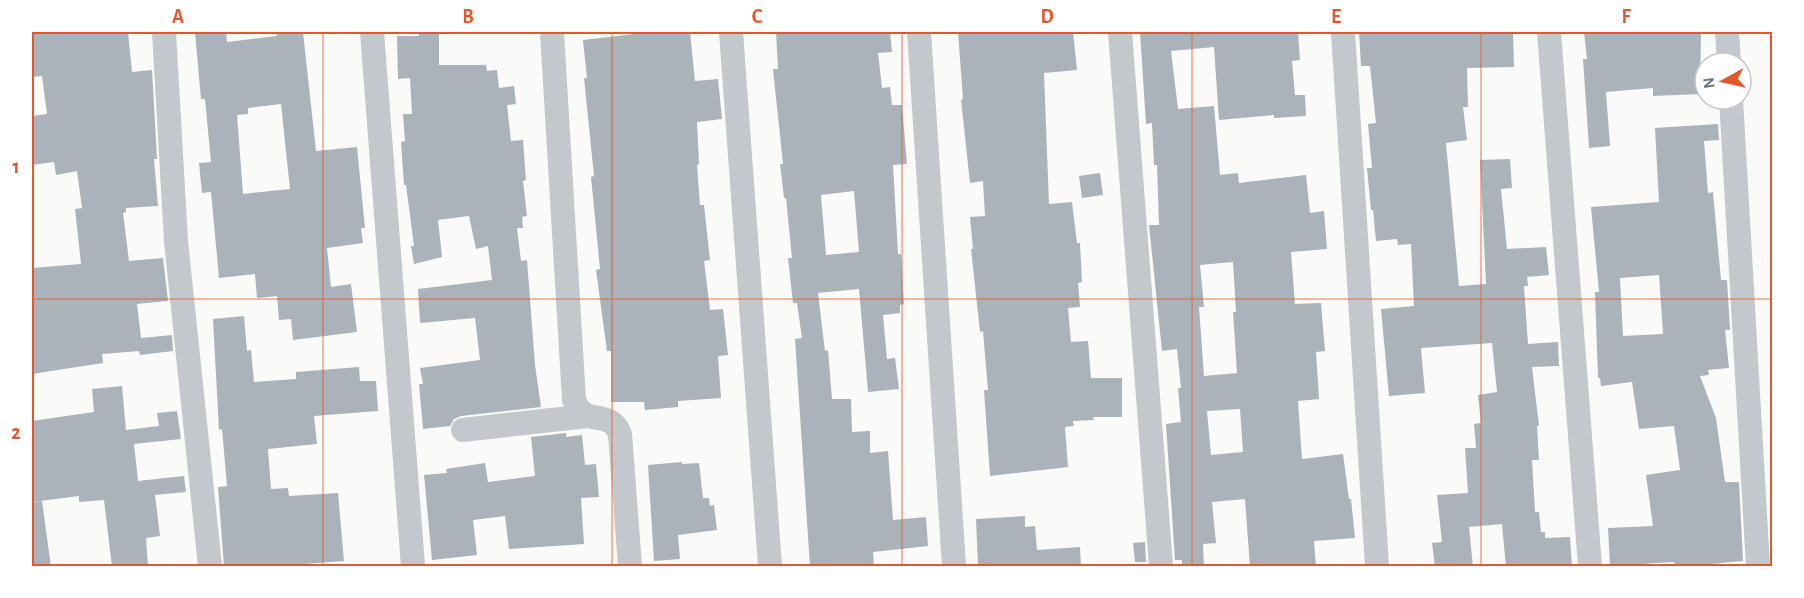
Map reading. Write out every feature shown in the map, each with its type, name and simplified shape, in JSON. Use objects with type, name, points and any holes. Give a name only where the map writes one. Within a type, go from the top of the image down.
[{"type":"street","points":[[164,32],[176,241],[210,567]]},
{"type":"street","points":[[372,32],[413,567]]},
{"type":"street","points":[[552,32],[574,400],[577,410],[587,416]]},
{"type":"street","points":[[731,32],[770,567]]},
{"type":"street","points":[[919,32],[954,567]]},
{"type":"street","points":[[1120,32],[1161,567]]},
{"type":"street","points":[[1343,32],[1377,567]]},
{"type":"street","points":[[1549,32],[1590,567]]},
{"type":"street","points":[[1727,32],[1728,51]]},
{"type":"street","points":[[1732,111],[1758,567]]},
{"type":"street","points":[[463,430],[587,416],[609,420],[616,425],[620,434],[630,567]]},
{"type":"building","points":[[32,32],[128,32],[132,72],[152,70],[157,159],[154,159],[158,206],[126,208],[126,212],[123,213],[129,261],[163,258],[168,301],[137,304],[141,338],[172,335],[173,351],[140,355],[139,351],[102,354],[103,363],[32,374],[32,268],[81,264],[75,209],[82,208],[77,171],[56,175],[54,162],[32,165],[32,116],[47,114],[42,76],[32,77]]},
{"type":"building","points":[[195,32],[226,32],[227,42],[277,36],[276,32],[303,32],[316,151],[357,147],[365,228],[361,228],[363,243],[327,248],[331,287],[351,284],[357,332],[293,340],[291,319],[279,320],[277,296],[257,298],[255,274],[219,278],[211,192],[202,193],[199,163],[211,162],[205,99],[201,99]],"holes":[[[281,104],[290,189],[243,194],[237,115],[248,114],[248,108]]]},
{"type":"building","points":[[419,32],[439,32],[439,65],[486,65],[487,71],[497,70],[499,88],[514,86],[516,104],[507,105],[511,141],[523,140],[526,180],[523,181],[527,216],[522,217],[523,228],[517,228],[521,261],[527,260],[535,365],[541,407],[461,416],[454,419],[450,426],[423,429],[419,384],[423,384],[420,368],[480,360],[475,318],[420,323],[418,289],[492,280],[488,246],[476,249],[469,216],[438,220],[442,257],[414,264],[411,246],[414,246],[406,185],[404,185],[401,142],[405,141],[403,114],[412,114],[410,78],[398,79],[397,36],[419,36]]},
{"type":"building","points":[[651,32],[690,32],[695,81],[718,79],[722,119],[697,122],[699,164],[697,165],[700,205],[704,205],[710,260],[704,261],[710,310],[723,309],[728,355],[718,356],[721,398],[678,401],[678,407],[645,410],[644,402],[611,402],[611,351],[607,351],[596,270],[600,269],[591,177],[594,176],[584,78],[587,78],[583,40]]},
{"type":"building","points":[[776,32],[890,32],[892,52],[878,53],[882,88],[890,87],[892,105],[902,105],[907,164],[893,165],[898,254],[901,254],[904,304],[900,305],[900,313],[883,315],[887,359],[895,358],[899,389],[868,392],[859,289],[818,293],[825,351],[828,350],[832,399],[851,399],[852,432],[870,431],[870,453],[888,451],[893,520],[926,517],[928,546],[873,552],[874,567],[810,567],[795,339],[802,338],[797,303],[793,303],[788,258],[792,258],[780,164],[783,164],[773,69],[778,69]],"holes":[[[854,191],[859,252],[826,255],[821,195]]]},
{"type":"building","points":[[958,32],[1073,32],[1077,70],[1044,73],[1049,204],[1072,202],[1077,243],[1080,243],[1082,282],[1078,283],[1080,307],[1068,308],[1071,342],[1088,341],[1091,378],[1122,378],[1122,417],[1093,417],[1094,420],[1073,421],[1074,426],[1065,427],[1068,467],[990,476],[984,390],[988,390],[983,331],[980,332],[971,249],[973,249],[970,217],[985,216],[983,181],[970,183],[961,100],[963,99]]},
{"type":"building","points":[[1140,32],[1298,32],[1300,60],[1292,61],[1295,95],[1305,95],[1306,116],[1274,118],[1274,115],[1219,120],[1214,47],[1171,51],[1178,109],[1214,106],[1220,175],[1238,173],[1239,183],[1306,175],[1310,213],[1324,211],[1327,249],[1291,252],[1295,304],[1321,303],[1325,351],[1316,352],[1319,399],[1298,401],[1302,459],[1343,454],[1355,538],[1314,541],[1316,567],[1250,567],[1245,499],[1212,502],[1216,543],[1203,544],[1204,567],[1182,567],[1182,560],[1175,560],[1166,424],[1181,422],[1178,388],[1181,388],[1177,349],[1162,351],[1149,225],[1159,225],[1157,165],[1154,165],[1152,123],[1146,124]],"holes":[[[1233,262],[1236,312],[1233,312],[1237,373],[1204,376],[1199,307],[1204,307],[1200,265]],[[1240,409],[1243,452],[1211,455],[1207,411]]]},
{"type":"building","points":[[1359,32],[1513,32],[1514,67],[1467,68],[1468,107],[1463,107],[1467,140],[1446,143],[1459,286],[1486,284],[1480,160],[1510,159],[1512,188],[1501,189],[1507,249],[1546,247],[1549,275],[1527,277],[1528,286],[1524,286],[1528,344],[1558,342],[1559,366],[1532,367],[1539,426],[1537,426],[1539,460],[1532,460],[1535,512],[1539,512],[1541,532],[1545,532],[1545,538],[1570,537],[1572,567],[1506,567],[1502,524],[1469,527],[1473,567],[1435,567],[1432,543],[1442,542],[1437,495],[1468,493],[1465,448],[1476,448],[1474,424],[1481,423],[1478,395],[1497,392],[1492,343],[1421,348],[1425,393],[1389,396],[1381,309],[1414,306],[1411,244],[1398,245],[1397,239],[1376,241],[1367,168],[1372,168],[1368,124],[1376,123],[1370,66],[1361,66]]},
{"type":"building","points":[[1584,32],[1701,32],[1701,51],[1693,51],[1693,94],[1653,96],[1653,88],[1606,92],[1610,146],[1589,148],[1583,59],[1587,59]]},
{"type":"building","points":[[1718,124],[1719,140],[1704,141],[1708,193],[1713,192],[1721,280],[1727,280],[1730,330],[1725,330],[1729,368],[1708,370],[1709,375],[1700,376],[1716,418],[1725,482],[1739,482],[1743,561],[1680,567],[1675,567],[1674,562],[1610,566],[1608,528],[1653,526],[1646,475],[1680,470],[1674,426],[1639,429],[1632,382],[1601,386],[1600,378],[1598,378],[1595,292],[1599,292],[1591,207],[1659,202],[1655,128]],"holes":[[[1659,275],[1663,334],[1623,336],[1620,278]]]},
{"type":"building","points":[[1100,173],[1103,195],[1082,198],[1079,176]]},
{"type":"building","points":[[244,316],[247,351],[251,350],[254,382],[296,379],[296,372],[359,367],[360,381],[376,381],[378,411],[314,416],[317,444],[268,449],[271,489],[288,488],[289,496],[338,493],[344,561],[265,567],[224,567],[218,487],[227,486],[222,429],[219,430],[213,319]]},
{"type":"building","points":[[122,386],[126,430],[159,426],[157,413],[177,411],[181,439],[134,444],[138,481],[184,476],[186,492],[155,495],[160,536],[146,538],[148,567],[112,567],[104,500],[79,502],[79,496],[32,502],[32,421],[94,412],[92,389]]},
{"type":"building","points":[[566,433],[566,437],[582,435],[585,465],[596,464],[599,497],[581,498],[584,544],[509,549],[505,516],[473,520],[477,555],[432,560],[424,475],[447,473],[446,469],[485,463],[488,482],[535,476],[531,437]]},
{"type":"building","points":[[682,462],[682,464],[699,463],[703,498],[709,498],[710,506],[714,505],[717,530],[678,535],[680,559],[654,561],[648,465]]},
{"type":"building","points":[[42,501],[51,567],[32,567],[32,502]]},
{"type":"building","points":[[1025,516],[1025,527],[1035,526],[1037,550],[1080,547],[1081,567],[978,567],[976,519]]},
{"type":"building","points":[[1145,542],[1146,562],[1135,562],[1133,543]]}]
